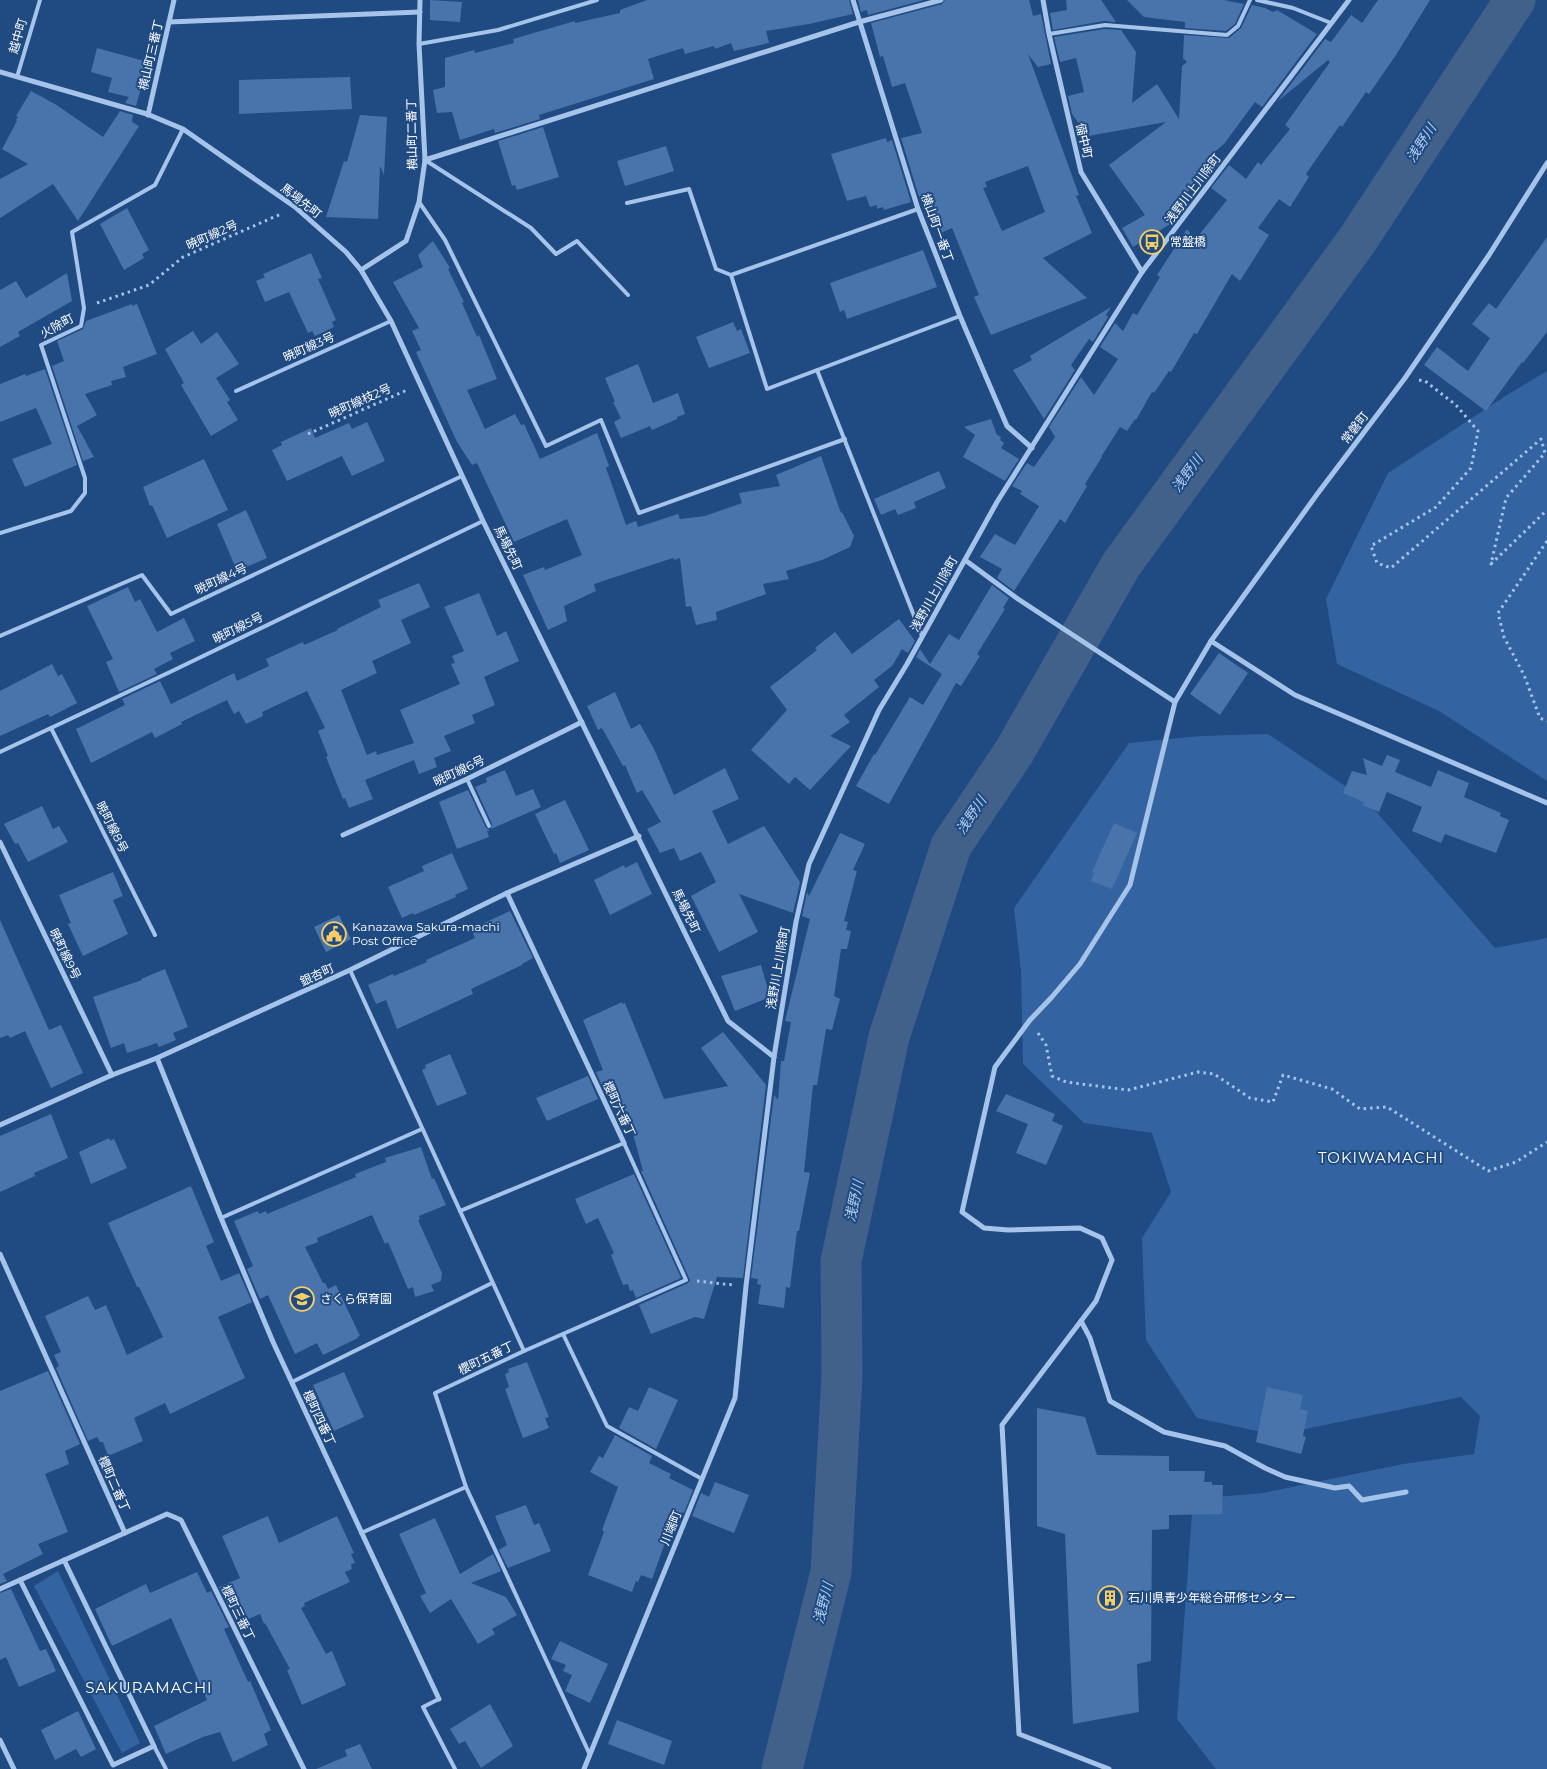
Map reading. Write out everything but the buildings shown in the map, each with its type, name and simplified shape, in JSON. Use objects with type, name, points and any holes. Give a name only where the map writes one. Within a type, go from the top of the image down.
[{"type":"street","name":"横山町三番丁","points":[[148,115],[174,0]]},
{"type":"street","name":"横山町二番丁","points":[[361,270],[406,242],[419,202],[425,160],[419,44],[420,0]]},
{"type":"street","name":"横山町一番丁","points":[[853,0],[918,208],[960,316],[1007,426],[1032,448]]},
{"type":"street","points":[[425,160],[859,22],[941,0]]},
{"type":"street","name":"備中町","points":[[1043,0],[1081,172],[1142,272]]},
{"type":"street","name":"浅野川上川除町","points":[[746,1286],[774,1058],[796,922],[809,864],[879,710],[907,664],[997,502],[1142,272],[1349,0]]},
{"type":"street","points":[[169,22],[420,12]]},
{"type":"street","name":"馬場先町","points":[[0,72],[148,115],[184,129],[295,207],[346,252],[361,270],[391,321],[483,521],[728,1021],[774,1058]]},
{"type":"street","name":"常磐町","points":[[1081,1320],[1096,1301],[1112,1260],[1102,1238],[1080,1228],[1008,1230],[984,1228],[962,1212],[995,1067],[1030,1020],[1080,964],[1130,885],[1175,702],[1212,641],[1318,493],[1405,378],[1489,255],[1547,163]]},
{"type":"street","points":[[965,560],[1018,599],[1175,702]]},
{"type":"street","points":[[1212,641],[1296,695],[1547,803]]},
{"type":"street","name":"暁町線6号","points":[[343,835],[467,779],[582,722]]},
{"type":"street","name":"銀杏町","points":[[0,1125],[112,1075],[157,1058],[350,970],[507,893],[639,836]]},
{"type":"street","name":"暁町線9号","points":[[0,842],[112,1075]]},
{"type":"street","name":"櫻町六番丁","points":[[507,893],[624,1143]]},
{"type":"street","name":"櫻町四番丁","points":[[157,1058],[273,1342],[440,1699]]},
{"type":"street","name":"櫻町二番丁","points":[[0,1254],[125,1533]]},
{"type":"street","name":"川端町","points":[[584,1769],[735,1398],[746,1286]]},
{"type":"street","points":[[1109,1769],[1020,1734],[1019,1724],[1002,1425],[1081,1320],[1090,1338],[1110,1401],[1164,1432],[1225,1446],[1285,1477],[1335,1488],[1349,1486],[1362,1500],[1406,1492]]},
{"type":"street","name":"櫻町三番丁","points":[[125,1533],[167,1514],[180,1520],[304,1769]]},
{"type":"street","points":[[0,1589],[125,1533]]},
{"type":"street","points":[[20,1580],[113,1765],[154,1746],[64,1560]]},
{"type":"street","points":[[0,1740],[14,1769]]},
{"type":"lane","name":"越中町","points":[[17,77],[40,0]]},
{"type":"lane","points":[[419,44],[498,30],[597,0]]},
{"type":"lane","points":[[1049,34],[1105,25],[1227,35],[1238,26],[1250,0]]},
{"type":"lane","points":[[1257,0],[1293,8],[1331,23]]},
{"type":"lane","name":"火除町","points":[[0,533],[71,511],[85,492],[85,478],[41,344],[81,326],[84,308],[72,232],[155,185],[184,129]]},
{"type":"lane","points":[[425,160],[531,228],[556,254],[577,241],[628,295]]},
{"type":"lane","points":[[627,203],[689,189],[716,269],[731,275],[918,208]]},
{"type":"lane","points":[[419,202],[445,240],[546,446],[601,420],[639,514],[845,439]]},
{"type":"lane","points":[[731,275],[768,389],[960,316]]},
{"type":"lane","name":"暁町線3号","points":[[236,391],[391,321]]},
{"type":"lane","points":[[817,370],[922,636]]},
{"type":"lane","name":"暁町線4号","points":[[0,636],[142,575],[171,614],[462,476]]},
{"type":"lane","name":"暁町線5号","points":[[0,752],[483,521]]},
{"type":"lane","name":"暁町線8号","points":[[51,728],[155,935]]},
{"type":"lane","points":[[467,779],[489,826]]},
{"type":"lane","name":"櫻町五番丁","points":[[350,970],[524,1351],[435,1394],[466,1487],[590,1755]]},
{"type":"lane","points":[[221,1218],[422,1129]]},
{"type":"lane","points":[[460,1211],[624,1143]]},
{"type":"lane","name":"櫻町六番丁","points":[[624,1143],[686,1280]]},
{"type":"lane","points":[[524,1351],[686,1280]]},
{"type":"lane","points":[[292,1382],[492,1282]]},
{"type":"lane","points":[[563,1334],[607,1426],[702,1479]]},
{"type":"lane","points":[[362,1533],[466,1487]]},
{"type":"lane","name":"櫻町四番丁","points":[[440,1699],[423,1707],[456,1769]]},
{"type":"lane","points":[[154,1746],[166,1769]]},
{"type":"path","name":"暁町線2号","points":[[84,308],[149,285],[183,257],[295,207]]},
{"type":"path","points":[[1405,378],[1425,381],[1456,405],[1478,430],[1471,468],[1436,507],[1371,546],[1377,563],[1391,568],[1541,439],[1545,453],[1506,498],[1492,564],[1547,510]]},
{"type":"path","name":"暁町線枝2号","points":[[308,434],[419,384]]},
{"type":"path","points":[[1547,541],[1498,613],[1504,637],[1524,674],[1540,718],[1547,721]]},
{"type":"path","points":[[1030,1020],[1046,1045],[1052,1076],[1066,1082],[1128,1090],[1198,1072],[1214,1074],[1250,1098],[1273,1102],[1283,1075],[1332,1089],[1360,1109],[1387,1107],[1488,1171],[1516,1162],[1547,1142]]},
{"type":"path","points":[[686,1280],[746,1286]]},
{"type":"shaded area","points":[[1547,371],[1547,781],[1439,711],[1337,664],[1326,599],[1388,473]]},
{"type":"shaded area","points":[[1268,734],[1366,800],[1495,948],[1547,938],[1547,1769],[1216,1769],[1177,1719],[1193,1499],[1263,1493],[1403,1464],[1474,1454],[1480,1416],[1461,1397],[1276,1435],[1197,1418],[1146,1340],[1142,1238],[1171,1192],[1152,1133],[1084,1123],[1023,1064],[1021,971],[1014,908],[1129,743],[1200,736]]},
{"type":"shaded area","points":[[58,1571],[140,1743],[122,1753],[34,1586]]},
{"type":"waterway","name":"浅野川","points":[[782,1769],[831,1572],[842,1375],[841,1261],[889,1037],[951,846],[1014,752],[1121,565],[1358,239],[1515,0]]},
{"type":"place","name":"常盤橋","points":[[1152,242]]},
{"type":"place","name":"Kanazawa Sakura-machi Post Office","points":[[334,934]]},
{"type":"place","name":"さくら保育園","points":[[302,1299]]},
{"type":"place","name":"石川県青少年総合研修センター","points":[[1110,1598]]},
{"type":"district","name":"TOKIWAMACHI","points":[[1381,1158]]},
{"type":"district","name":"SAKURAMACHI","points":[[149,1688]]}]
